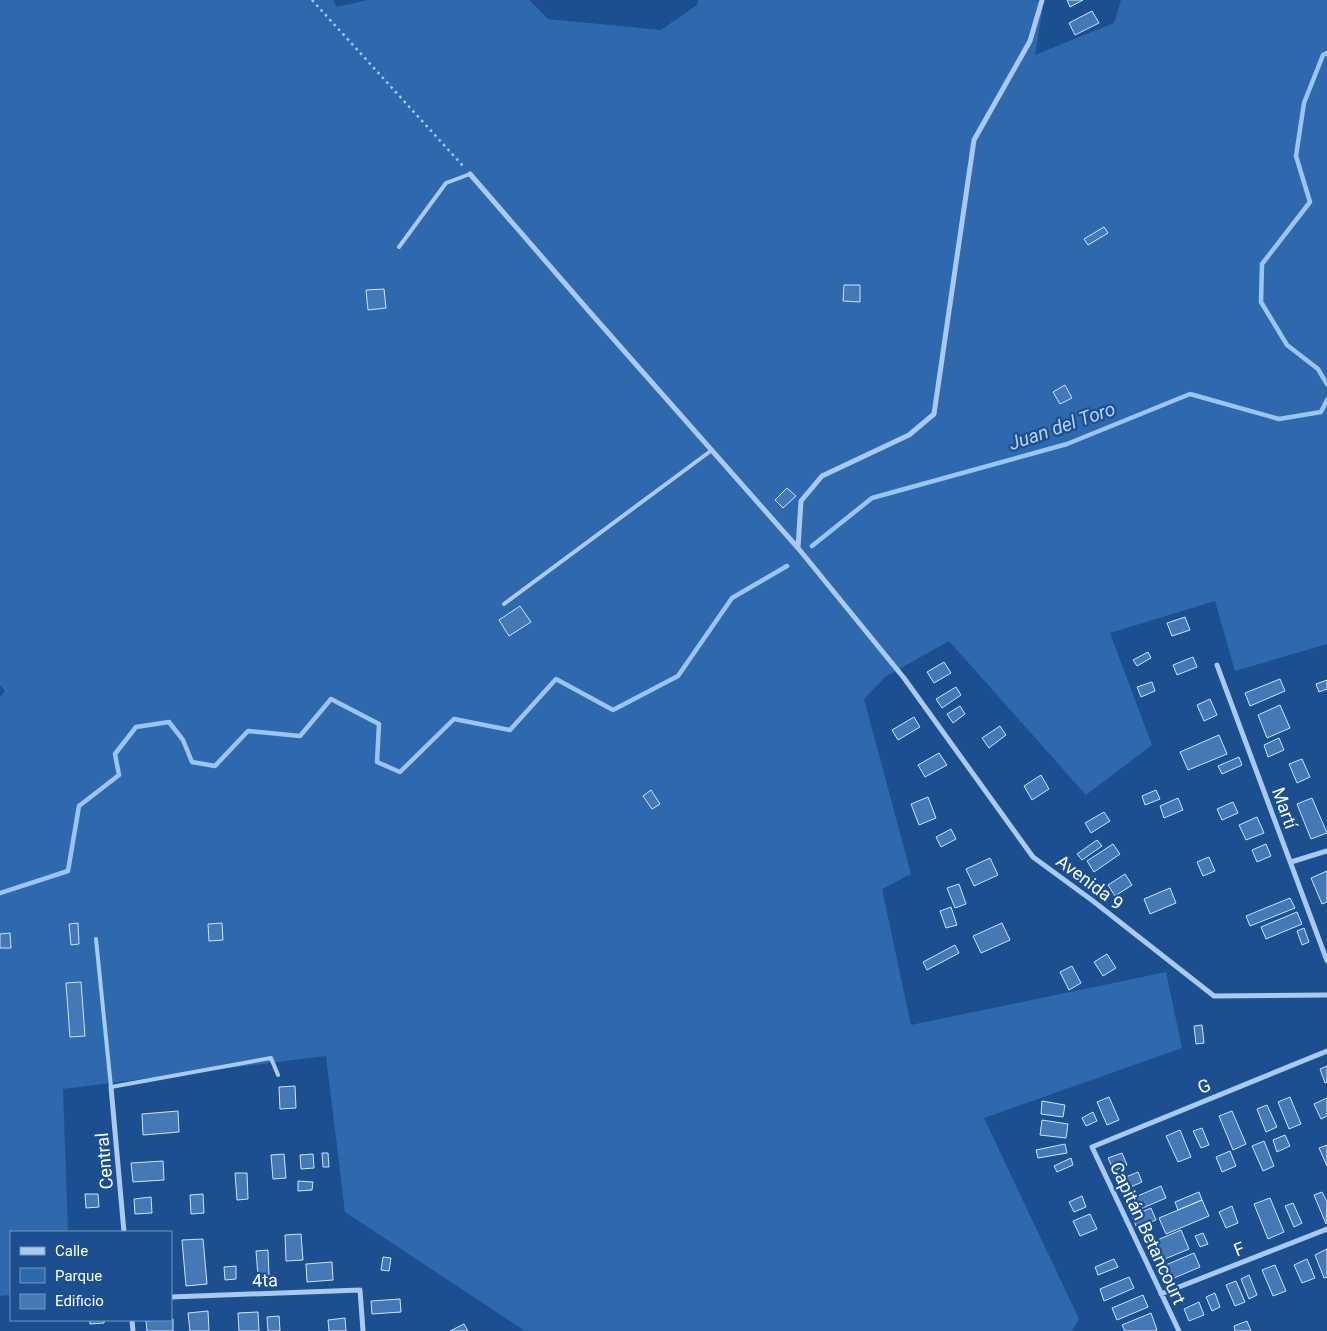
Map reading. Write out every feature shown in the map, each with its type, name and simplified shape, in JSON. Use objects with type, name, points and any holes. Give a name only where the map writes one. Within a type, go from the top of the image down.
[{"type":"street","points":[[798,548],[801,500],[822,476],[910,434],[934,414],[974,140],[1030,41],[1042,0]]},
{"type":"street","name":"Avenida 9","points":[[470,174],[798,548],[904,678],[1033,856],[1214,996],[1327,995]]},
{"type":"street","name":"Martí","points":[[1217,665],[1327,961]]},
{"type":"street","points":[[1291,862],[1327,851]]},
{"type":"street","name":"G","points":[[1092,1147],[1327,1051]]},
{"type":"street","name":"Central","points":[[111,1087],[124,1231]]},
{"type":"street","name":"Capitán Betancourt","points":[[1092,1147],[1179,1331]]},
{"type":"street","name":"F","points":[[1161,1294],[1327,1229]]},
{"type":"street","name":"4ta","points":[[172,1297],[360,1290],[363,1331]]},
{"type":"lane","points":[[399,247],[446,183],[470,174]]},
{"type":"lane","points":[[504,604],[712,450]]},
{"type":"lane","points":[[96,939],[111,1087],[271,1058],[278,1075]]},
{"type":"path","points":[[312,0],[470,174]]},
{"type":"green space","points":[[0,0],[333,0],[337,7],[367,0],[529,0],[548,19],[661,30],[697,5],[698,0],[1044,1],[1035,55],[1114,23],[1121,0],[1327,0],[1327,644],[1235,671],[1215,601],[1110,633],[1152,745],[1086,795],[949,641],[885,677],[864,699],[911,874],[882,889],[911,1025],[1166,972],[1182,1048],[984,1118],[1079,1319],[1072,1331],[525,1331],[345,1212],[326,1056],[63,1089],[68,1231],[10,1231],[10,1295],[0,1296],[0,697],[5,691],[0,685]]},
{"type":"building","points":[[1067,0],[1083,0],[1070,7]]},
{"type":"building","points":[[1092,11],[1099,23],[1075,35],[1069,23]]},
{"type":"building","points":[[1104,227],[1108,233],[1088,245],[1084,239]]},
{"type":"building","points":[[844,285],[860,285],[860,302],[843,301]]},
{"type":"building","points":[[384,289],[386,308],[368,310],[366,290]]},
{"type":"building","points":[[1065,385],[1072,398],[1060,404],[1053,392]]},
{"type":"building","points":[[787,488],[796,496],[783,508],[775,500]]},
{"type":"building","points":[[520,606],[531,622],[509,636],[499,620]]},
{"type":"building","points":[[1185,617],[1190,630],[1172,636],[1167,623]]},
{"type":"building","points":[[1148,652],[1151,658],[1137,666],[1133,660]]},
{"type":"building","points":[[1193,657],[1197,667],[1177,675],[1173,665]]},
{"type":"building","points":[[944,662],[951,673],[934,683],[927,672]]},
{"type":"building","points":[[1280,679],[1285,691],[1250,706],[1245,693]]},
{"type":"building","points":[[1327,680],[1327,689],[1319,692],[1316,684]]},
{"type":"building","points":[[1152,682],[1155,691],[1141,697],[1137,687]]},
{"type":"building","points":[[956,687],[961,695],[942,708],[936,699]]},
{"type":"building","points":[[1210,699],[1217,715],[1204,721],[1197,705]]},
{"type":"building","points":[[1280,705],[1290,728],[1267,738],[1258,715]]},
{"type":"building","points":[[960,706],[965,714],[953,723],[947,714]]},
{"type":"building","points":[[914,717],[920,727],[898,740],[892,730]]},
{"type":"building","points":[[1000,726],[1006,735],[989,748],[982,738]]},
{"type":"building","points":[[1219,735],[1227,754],[1188,770],[1180,752]]},
{"type":"building","points":[[1279,738],[1284,750],[1268,757],[1264,745]]},
{"type":"building","points":[[939,753],[947,765],[925,777],[918,765]]},
{"type":"building","points":[[1239,757],[1242,765],[1222,774],[1218,766]]},
{"type":"building","points":[[1302,759],[1310,777],[1297,783],[1289,764]]},
{"type":"building","points":[[1041,775],[1049,789],[1032,800],[1024,786]]},
{"type":"building","points":[[651,790],[660,804],[652,809],[643,796]]},
{"type":"building","points":[[1156,790],[1160,799],[1145,805],[1142,796]]},
{"type":"building","points":[[928,797],[936,818],[919,825],[911,804]]},
{"type":"building","points":[[1178,798],[1183,810],[1164,818],[1160,806]]},
{"type":"building","points":[[1312,798],[1327,833],[1311,839],[1297,804]]},
{"type":"building","points":[[1233,802],[1238,813],[1222,820],[1217,809]]},
{"type":"building","points":[[1104,812],[1110,821],[1091,833],[1085,823]]},
{"type":"building","points":[[1257,817],[1264,833],[1246,840],[1239,825]]},
{"type":"building","points":[[951,829],[956,839],[941,847],[936,837]]},
{"type":"building","points":[[1097,840],[1102,846],[1082,860],[1077,854]]},
{"type":"building","points":[[1113,844],[1120,854],[1094,872],[1087,861]]},
{"type":"building","points":[[1266,844],[1271,856],[1257,862],[1252,850]]},
{"type":"building","points":[[1209,857],[1215,871],[1203,876],[1197,862]]},
{"type":"building","points":[[990,858],[998,875],[974,886],[966,869]]},
{"type":"building","points":[[1327,871],[1327,902],[1322,904],[1311,878]]},
{"type":"building","points":[[1125,874],[1132,885],[1115,896],[1108,885]]},
{"type":"building","points":[[959,884],[966,904],[955,908],[947,888]]},
{"type":"building","points":[[1170,888],[1176,903],[1150,914],[1144,899]]},
{"type":"building","points":[[1290,898],[1295,908],[1250,926],[1246,916]]},
{"type":"building","points":[[951,907],[957,925],[946,928],[940,911]]},
{"type":"building","points":[[1297,912],[1302,924],[1266,939],[1261,927]]},
{"type":"building","points":[[78,923],[79,944],[71,945],[69,924]]},
{"type":"building","points":[[222,923],[223,940],[209,941],[208,924]]},
{"type":"building","points":[[1002,923],[1010,940],[981,953],[973,936]]},
{"type":"building","points":[[1304,928],[1309,942],[1302,945],[1297,931]]},
{"type":"building","points":[[10,933],[11,948],[0,948],[0,934]]},
{"type":"building","points":[[955,945],[959,953],[927,970],[923,962]]},
{"type":"building","points":[[1107,954],[1116,968],[1103,976],[1094,962]]},
{"type":"building","points":[[1072,966],[1081,983],[1069,990],[1060,972]]},
{"type":"building","points":[[81,982],[85,1036],[70,1037],[66,983]]},
{"type":"building","points":[[1202,1025],[1204,1043],[1196,1044],[1194,1026]]},
{"type":"building","points":[[1327,1066],[1327,1082],[1325,1083],[1320,1069]]},
{"type":"building","points":[[295,1086],[296,1108],[280,1109],[279,1087]]},
{"type":"building","points":[[1109,1097],[1119,1120],[1107,1125],[1097,1102]]},
{"type":"building","points":[[1290,1097],[1301,1124],[1289,1129],[1278,1102]]},
{"type":"building","points":[[1327,1098],[1327,1116],[1321,1119],[1314,1104]]},
{"type":"building","points":[[1042,1101],[1065,1105],[1063,1117],[1041,1114]]},
{"type":"building","points":[[1267,1105],[1277,1127],[1266,1132],[1257,1109]]},
{"type":"building","points":[[178,1111],[179,1132],[143,1135],[142,1114]]},
{"type":"building","points":[[1232,1111],[1246,1144],[1233,1150],[1219,1116]]},
{"type":"building","points":[[1093,1112],[1097,1121],[1086,1126],[1082,1118]]},
{"type":"building","points":[[1042,1120],[1068,1124],[1066,1138],[1040,1135]]},
{"type":"building","points":[[1202,1128],[1209,1145],[1201,1148],[1193,1131]]},
{"type":"building","points":[[1180,1130],[1191,1157],[1178,1162],[1166,1136]]},
{"type":"building","points":[[1285,1135],[1290,1146],[1277,1152],[1273,1140]]},
{"type":"building","points":[[1264,1141],[1274,1166],[1263,1171],[1252,1146]]},
{"type":"building","points":[[1065,1144],[1067,1153],[1038,1158],[1036,1150]]},
{"type":"building","points":[[1327,1145],[1327,1166],[1319,1148]]},
{"type":"building","points":[[1230,1151],[1236,1166],[1222,1172],[1216,1157]]},
{"type":"building","points":[[322,1153],[328,1153],[329,1167],[323,1167]]},
{"type":"building","points":[[1122,1153],[1127,1165],[1114,1171],[1108,1158]]},
{"type":"building","points":[[284,1154],[286,1178],[273,1179],[271,1155]]},
{"type":"building","points":[[313,1154],[314,1168],[301,1169],[300,1155]]},
{"type":"building","points":[[1071,1158],[1073,1165],[1057,1172],[1054,1166]]},
{"type":"building","points":[[163,1161],[164,1180],[133,1182],[131,1163]]},
{"type":"building","points":[[1138,1172],[1142,1182],[1126,1189],[1121,1179]]},
{"type":"building","points":[[235,1173],[247,1173],[248,1199],[237,1200]]},
{"type":"building","points":[[298,1181],[313,1182],[312,1190],[298,1191]]},
{"type":"building","points":[[1161,1186],[1166,1198],[1138,1210],[1133,1198]]},
{"type":"building","points":[[1199,1192],[1202,1200],[1178,1210],[1175,1202]]},
{"type":"building","points":[[1322,1192],[1327,1202],[1326,1224],[1314,1195]]},
{"type":"building","points":[[85,1194],[98,1194],[99,1207],[86,1208]]},
{"type":"building","points":[[203,1194],[204,1213],[191,1214],[190,1195]]},
{"type":"building","points":[[1082,1196],[1086,1207],[1074,1212],[1069,1202]]},
{"type":"building","points":[[151,1197],[152,1213],[135,1214],[134,1199]]},
{"type":"building","points":[[1270,1198],[1284,1232],[1268,1239],[1254,1204]]},
{"type":"building","points":[[1202,1200],[1209,1216],[1166,1234],[1159,1218]]},
{"type":"building","points":[[1293,1203],[1302,1223],[1294,1227],[1285,1206]]},
{"type":"building","points":[[1232,1206],[1238,1223],[1226,1228],[1219,1212]]},
{"type":"building","points":[[1151,1208],[1156,1220],[1137,1228],[1132,1216]]},
{"type":"building","points":[[1090,1214],[1097,1229],[1080,1236],[1073,1221]]},
{"type":"building","points":[[1181,1230],[1189,1249],[1155,1263],[1148,1244]]},
{"type":"building","points":[[1203,1233],[1208,1244],[1200,1247],[1195,1236]]},
{"type":"building","points":[[301,1234],[303,1260],[286,1261],[285,1235]]},
{"type":"building","points":[[203,1239],[207,1284],[186,1286],[182,1240]]},
{"type":"building","points":[[1327,1249],[1327,1277],[1324,1278],[1315,1255]]},
{"type":"building","points":[[268,1250],[269,1275],[258,1276],[256,1251]]},
{"type":"building","points":[[1194,1253],[1200,1267],[1167,1281],[1161,1267]]},
{"type":"building","points":[[383,1257],[391,1258],[389,1271],[381,1270]]},
{"type":"building","points":[[1114,1259],[1118,1267],[1098,1275],[1095,1267]]},
{"type":"building","points":[[1307,1259],[1315,1278],[1302,1283],[1294,1265]]},
{"type":"building","points":[[332,1262],[333,1280],[307,1282],[306,1264]]},
{"type":"building","points":[[1275,1265],[1286,1291],[1273,1296],[1262,1270]]},
{"type":"building","points":[[236,1266],[236,1279],[225,1280],[224,1267]]},
{"type":"building","points":[[1249,1275],[1257,1295],[1249,1299],[1241,1279]]},
{"type":"building","points":[[1129,1277],[1134,1288],[1104,1301],[1100,1289]]},
{"type":"building","points":[[1236,1281],[1245,1302],[1235,1306],[1226,1285]]},
{"type":"building","points":[[1215,1293],[1220,1307],[1212,1311],[1206,1297]]},
{"type":"building","points":[[1143,1295],[1148,1307],[1117,1320],[1112,1308]]},
{"type":"building","points":[[400,1299],[401,1312],[372,1314],[371,1301]]},
{"type":"building","points":[[1199,1302],[1204,1315],[1189,1321],[1184,1309]]},
{"type":"building","points":[[208,1311],[209,1331],[190,1331],[188,1313]]},
{"type":"building","points":[[258,1312],[259,1331],[239,1331],[238,1313]]},
{"type":"building","points":[[1151,1313],[1157,1330],[1125,1331],[1122,1325]]},
{"type":"building","points":[[279,1316],[280,1331],[268,1331],[267,1317]]},
{"type":"building","points":[[345,1318],[346,1331],[329,1331],[328,1320]]},
{"type":"building","points":[[172,1319],[173,1331],[147,1331],[146,1321],[172,1321]]},
{"type":"building","points":[[90,1321],[104,1321],[104,1323],[90,1324]]},
{"type":"building","points":[[1247,1321],[1251,1331],[1235,1331],[1234,1326]]},
{"type":"building","points":[[464,1324],[468,1331],[450,1331]]},
{"type":"waterway","name":"Juan del Toro","points":[[1327,53],[1323,55],[1304,103],[1296,156],[1310,202],[1262,264],[1261,302],[1287,345],[1318,369],[1327,384]]},
{"type":"waterway","name":"Juan del Toro","points":[[812,546],[872,498],[1067,444],[1190,394],[1279,419],[1321,412],[1327,400]]},
{"type":"waterway","name":"Juan del Toro","points":[[0,893],[68,871],[79,806],[119,775],[115,754],[136,727],[169,722],[183,740],[192,762],[215,766],[248,731],[300,736],[331,699],[379,724],[377,762],[400,772],[454,719],[510,730],[556,679],[613,710],[678,676],[732,598],[787,566]]}]
